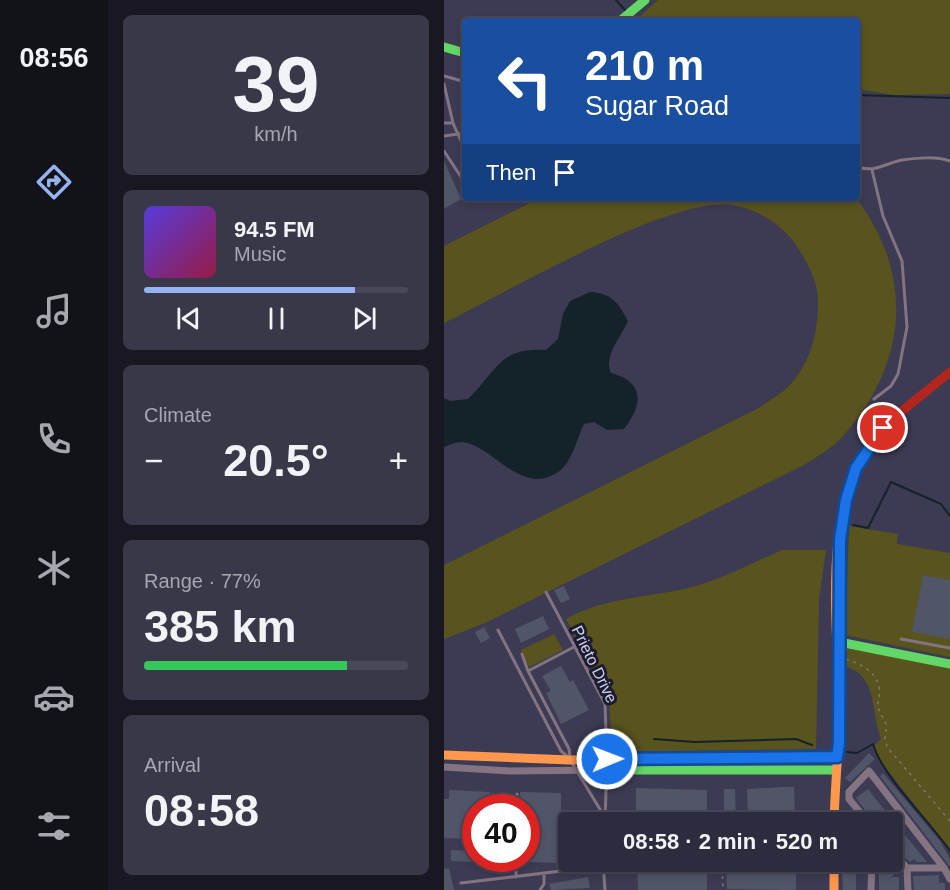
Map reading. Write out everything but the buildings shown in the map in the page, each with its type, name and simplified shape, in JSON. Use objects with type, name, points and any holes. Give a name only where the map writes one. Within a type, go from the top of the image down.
[{"type":"street","points":[[624,18],[645,0]]},
{"type":"street","points":[[444,47],[462,52]]},
{"type":"street","points":[[834,812],[839,743],[840,540],[846,500],[856,468],[883,428],[950,372]]},
{"type":"street","points":[[839,642],[950,664]]},
{"type":"street","points":[[444,754],[570,760],[837,757]]},
{"type":"street","points":[[444,767],[510,771],[836,770]]},
{"type":"street","points":[[860,812],[849,799],[849,792],[869,771],[901,812]]},
{"type":"street","points":[[903,815],[950,879]]},
{"type":"street","points":[[903,863],[907,868],[908,890]]},
{"type":"street","points":[[907,868],[944,868]]},
{"type":"street","points":[[834,872],[834,890]]},
{"type":"street","points":[[870,872],[871,890]]},
{"type":"lane","points":[[444,76],[462,81]]},
{"type":"lane","points":[[444,84],[453,123],[462,144]]},
{"type":"lane","points":[[444,123],[453,123]]},
{"type":"lane","points":[[444,136],[462,134]]},
{"type":"lane","points":[[444,151],[462,178]]},
{"type":"lane","points":[[860,167],[872,170],[900,160],[940,158],[950,162]]},
{"type":"lane","points":[[872,170],[883,216],[902,261],[907,327],[898,374],[891,386],[874,399]]},
{"type":"lane","name":"Prieto Drive","points":[[546,592],[604,704],[607,759],[605,812]]},
{"type":"lane","points":[[498,630],[561,751],[570,760],[600,812]]},
{"type":"lane","points":[[901,639],[950,648]]},
{"type":"lane","points":[[528,671],[574,647]]},
{"type":"lane","points":[[522,654],[528,671],[569,749],[570,760]]},
{"type":"lane","points":[[461,883],[558,871]]},
{"type":"lane","points":[[516,872],[516,877]]},
{"type":"lane","points":[[604,872],[605,890]]},
{"type":"lane","points":[[540,890],[544,884],[544,873]]},
{"type":"path","points":[[840,657],[864,667],[875,676],[882,692],[877,706],[887,726],[885,737],[887,747],[950,821]]},
{"type":"path","points":[[722,872],[723,890]]},
{"type":"shaded area","points":[[658,0],[950,0],[950,94],[894,95],[860,89],[860,18],[638,18]]},
{"type":"shaded area","points":[[534,201],[858,201],[875,228],[888,259],[895,290],[896,321],[891,351],[880,381],[863,410],[841,438],[818,456],[485,623],[444,639],[444,565],[759,408],[785,390],[802,369],[811,348],[818,314],[818,295],[812,272],[784,230],[760,214],[732,205],[705,206],[670,215],[630,230],[444,323],[444,246]]},
{"type":"shaded area","points":[[590,292],[604,294],[613,300],[628,321],[609,360],[611,373],[630,382],[637,395],[635,411],[624,429],[607,430],[594,422],[584,424],[567,463],[558,472],[545,478],[532,478],[520,474],[474,445],[460,442],[444,447],[444,398],[450,401],[468,399],[501,362],[518,352],[546,350],[558,339],[563,314],[570,301]]},
{"type":"shaded area","points":[[849,526],[898,534],[897,544],[950,553],[950,657],[845,635]]},
{"type":"shaded area","points":[[782,550],[826,550],[819,599],[816,749],[612,752],[609,700],[566,619],[597,606],[707,583]]},
{"type":"shaded area","points":[[554,634],[563,650],[529,667],[521,650]]},
{"type":"shaded area","points":[[844,648],[950,666],[950,850],[878,758],[874,746],[881,739],[872,696],[863,678],[844,666]]},
{"type":"waterway","points":[[616,0],[626,11]]},
{"type":"waterway","points":[[860,95],[950,98]]},
{"type":"waterway","points":[[853,525],[868,528],[891,482],[941,504],[950,516]]},
{"type":"waterway","points":[[654,739],[695,742],[796,739],[812,745]]},
{"type":"waterway","points":[[847,752],[857,753],[873,744],[878,757],[896,785],[950,851]]},
{"type":"traffic: fast","points":[[624,18],[645,0]]},
{"type":"traffic: fast","points":[[444,47],[462,52]]},
{"type":"traffic: fast","points":[[839,642],[950,664]]},
{"type":"traffic: fast","points":[[607,770],[835,770]]},
{"type":"traffic: slow","points":[[835,812],[839,726],[836,609],[838,536],[844,501],[855,470],[871,442]]},
{"type":"traffic: slow","points":[[444,755],[570,760],[758,758]]},
{"type":"traffic: slow","points":[[834,872],[834,890]]},
{"type":"traffic: jam","points":[[871,442],[902,411],[950,372]]},
{"type":"traffic: jam","points":[[758,758],[837,757]]},
{"type":"route","points":[[607,759],[837,757],[839,743],[840,540],[846,500],[856,468],[861,457],[883,428]]}]
